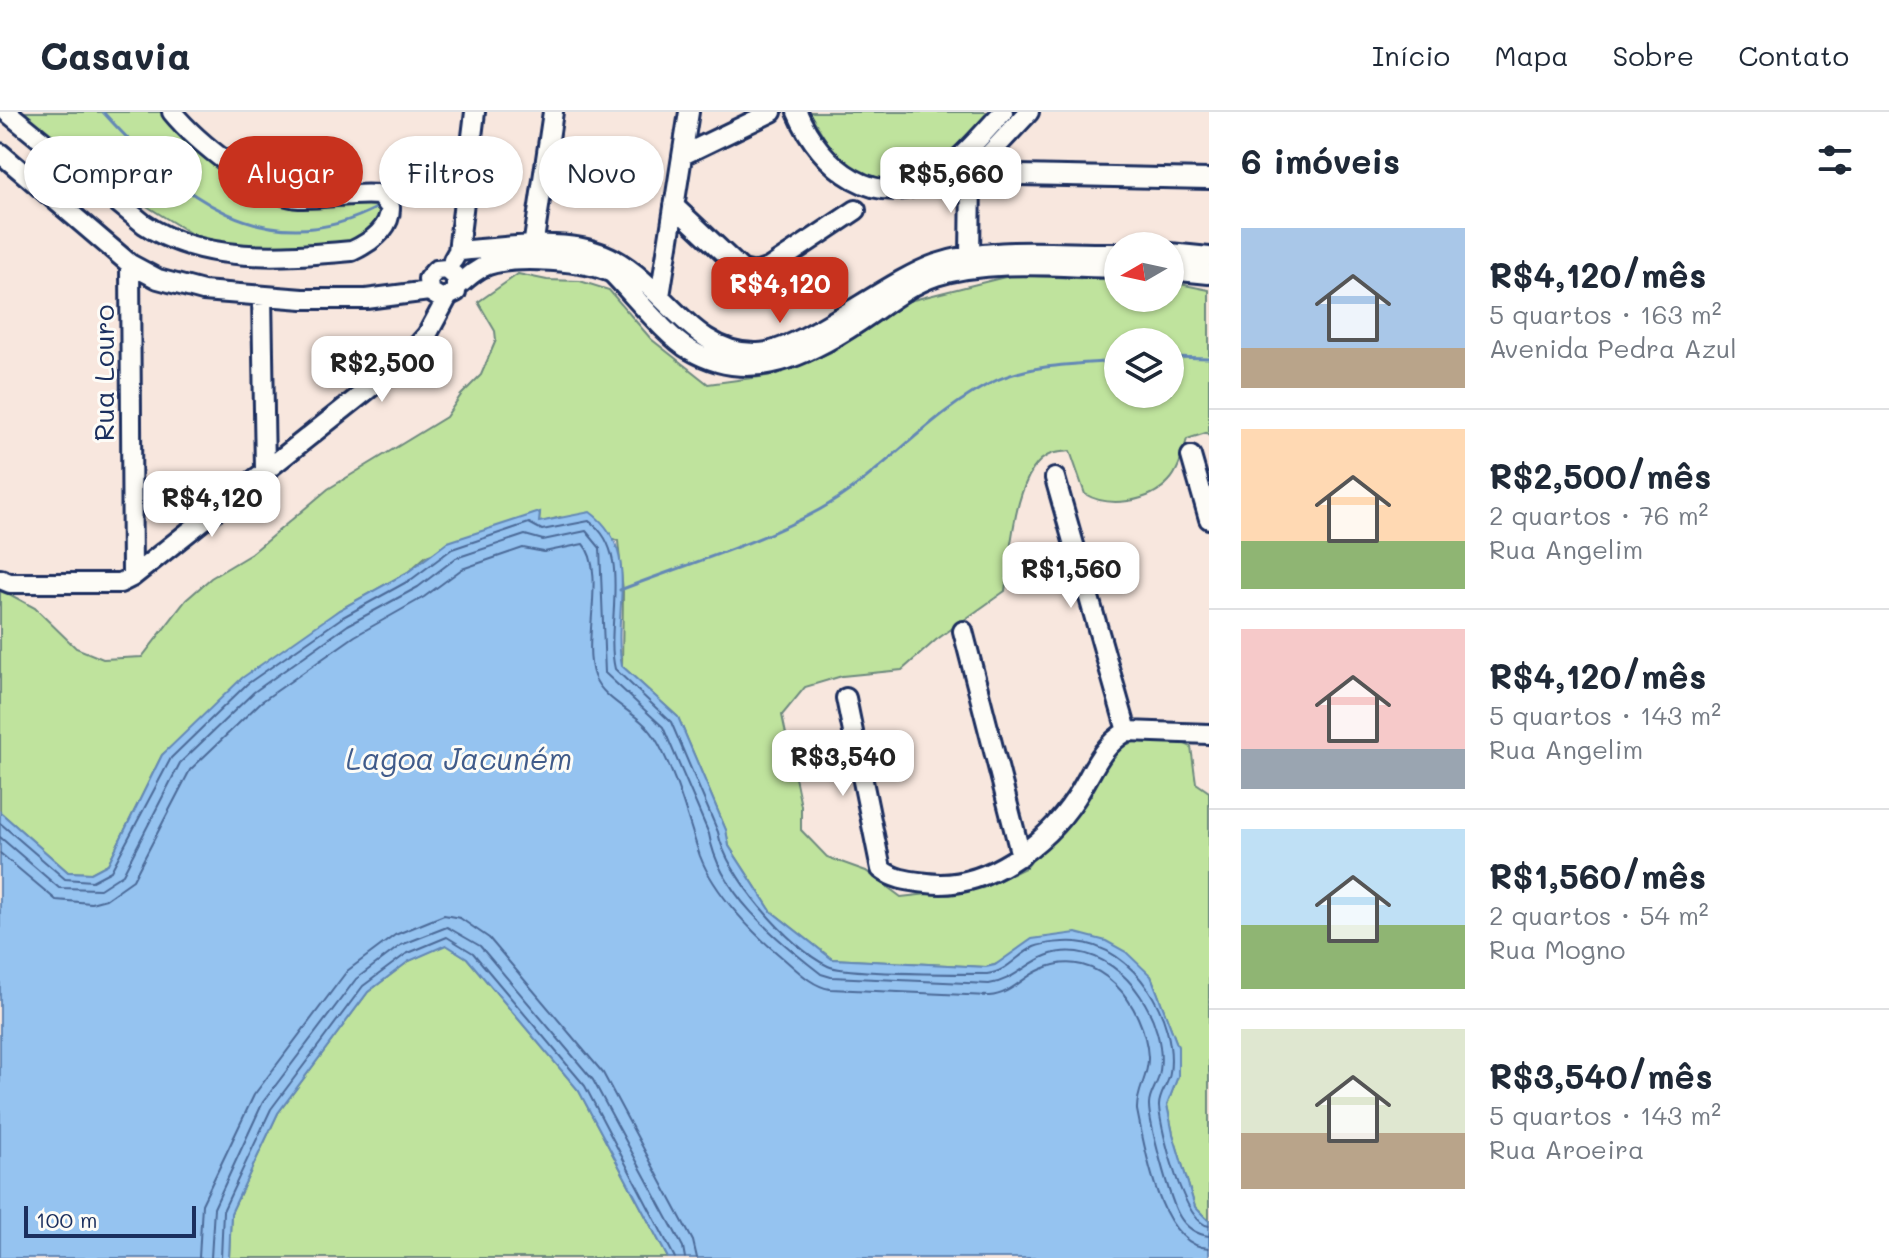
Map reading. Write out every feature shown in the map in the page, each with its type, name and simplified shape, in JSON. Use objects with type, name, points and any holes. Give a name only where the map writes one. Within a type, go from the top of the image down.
[{"type":"street","points":[[7,112],[144,224],[164,238],[193,249],[231,254],[352,251],[368,243],[387,222],[390,207],[380,195],[337,199],[278,195],[252,181],[172,112]]},
{"type":"street","points":[[429,291],[430,275],[447,269],[458,251],[475,112]]},
{"type":"street","points":[[533,247],[553,112]]},
{"type":"street","points":[[660,296],[689,112]]},
{"type":"street","points":[[683,155],[772,112]]},
{"type":"street","points":[[797,112],[811,139],[846,178],[868,186],[896,188],[917,186],[938,175],[1003,112]]},
{"type":"street","points":[[970,257],[971,174],[1029,112]]},
{"type":"street","points":[[0,153],[130,264],[158,279],[203,291],[262,296],[348,299],[429,291],[437,298],[452,292],[472,273],[493,263],[557,262],[612,273],[688,350],[723,363],[755,368],[793,360],[850,329],[912,286],[937,276],[994,268],[1104,268]]},
{"type":"street","points":[[971,174],[1209,179]]},
{"type":"street","points":[[674,206],[742,270],[755,273],[769,268],[856,210]]},
{"type":"street","points":[[458,251],[533,247],[581,248],[604,254],[660,296],[700,334],[722,348],[758,354],[794,342],[894,282],[938,263],[970,257],[1104,253]]},
{"type":"street","points":[[1184,254],[1209,257]]},
{"type":"street","name":"Rua Louro","points":[[130,264],[132,577]]},
{"type":"street","points":[[5,581],[120,583],[132,577],[405,360],[427,335],[452,292],[456,277],[447,269]]},
{"type":"street","points":[[1184,271],[1209,274]]},
{"type":"street","points":[[262,296],[265,469]]},
{"type":"street","points":[[1191,456],[1209,519]]},
{"type":"street","points":[[1055,478],[1127,731]]},
{"type":"street","points":[[963,631],[1021,856]]},
{"type":"street","points":[[846,698],[877,861],[885,873],[928,883],[957,883],[1021,856],[1044,837],[1075,799],[1101,751],[1127,731],[1209,734]]},
{"type":"green space","points":[[13,112],[171,112],[201,136],[43,136]]},
{"type":"green space","points":[[809,112],[1007,112],[979,148],[957,165],[931,178],[892,186],[851,182]]},
{"type":"green space","points":[[202,137],[218,150],[218,208],[363,208],[363,201],[373,201],[387,213],[359,257],[227,256],[150,208],[202,208]]},
{"type":"green space","points":[[518,274],[547,280],[580,281],[609,290],[651,339],[708,384],[774,375],[836,350],[909,301],[1013,275],[1104,279],[1104,312],[1184,312],[1184,285],[1209,290],[1209,436],[1206,433],[1187,439],[1178,467],[1169,481],[1140,498],[1105,501],[1085,494],[1070,451],[1051,454],[1039,462],[1022,494],[1012,536],[1005,591],[936,640],[902,670],[842,676],[805,687],[782,715],[801,806],[801,830],[827,857],[866,871],[901,897],[983,888],[1027,867],[1116,749],[1154,739],[1174,740],[1191,747],[1196,783],[1209,792],[1209,1221],[1195,1207],[1173,1134],[1167,1105],[1178,1076],[1178,1047],[1151,976],[1050,937],[1040,939],[986,967],[832,959],[771,911],[729,846],[726,830],[678,717],[622,666],[623,591],[618,541],[560,517],[539,523],[540,513],[426,556],[408,572],[339,610],[162,755],[108,864],[91,873],[68,872],[0,812],[0,589],[35,608],[76,648],[103,659],[142,657],[186,600],[211,578],[251,554],[328,489],[446,417],[461,395],[481,375],[496,340],[495,331],[478,302]]},
{"type":"green space","points":[[446,944],[467,958],[579,1091],[668,1258],[229,1258],[231,1213],[278,1113],[368,992],[409,961]]},
{"type":"water","name":"Lagoa Jacuném","points":[[540,512],[539,522],[590,512],[606,528],[616,545],[621,563],[622,666],[678,717],[726,830],[729,846],[771,911],[832,959],[986,967],[995,965],[1032,939],[1076,933],[1106,941],[1126,952],[1151,976],[1178,1047],[1178,1076],[1167,1105],[1195,1207],[1209,1221],[1209,1258],[668,1258],[579,1091],[467,958],[446,945],[409,961],[368,992],[278,1113],[231,1213],[229,1258],[0,1258],[0,812],[68,872],[91,873],[108,864],[162,755],[242,678],[339,610],[408,572],[448,542]]},
{"type":"waterway","points":[[103,112],[162,170],[194,195],[227,213],[262,225],[299,229],[338,223],[379,206]]},
{"type":"waterway","points":[[1184,357],[1209,358]]},
{"type":"waterway","points":[[620,590],[746,543],[819,510],[864,479],[950,408],[997,380],[1041,368],[1104,362]]}]
